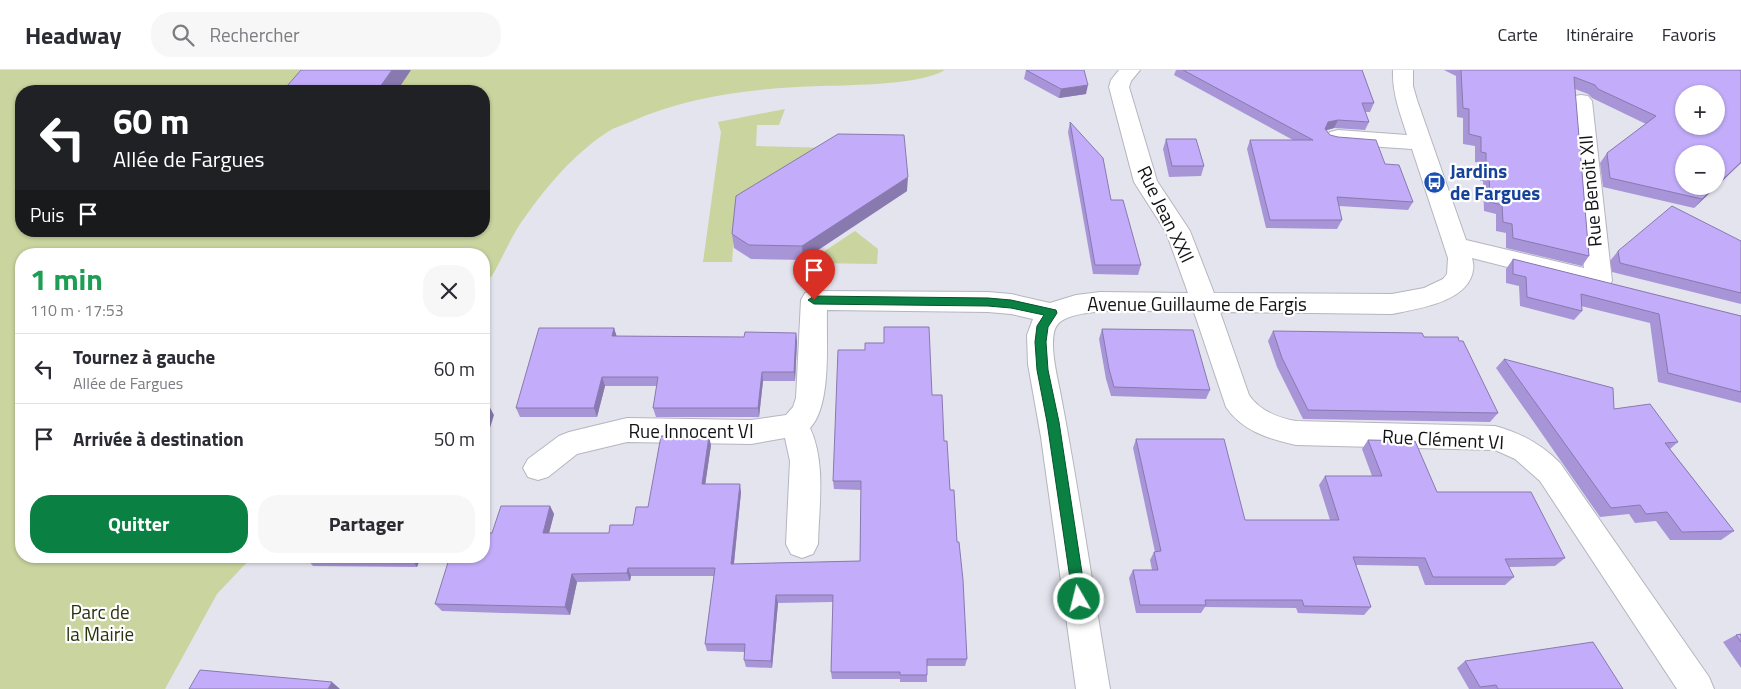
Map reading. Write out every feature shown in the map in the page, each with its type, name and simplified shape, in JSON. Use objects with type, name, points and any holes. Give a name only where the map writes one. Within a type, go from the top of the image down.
[{"type":"street","name":"Rue Jean XXII","points":[[1130,70],[1121,80],[1119,87],[1146,182],[1178,232],[1191,263],[1203,302]]},
{"type":"street","name":"Avenue Guillaume de Fargis","points":[[1052,313],[1071,304],[1100,302],[1392,304],[1420,300],[1447,288],[1456,280],[1461,272],[1457,247],[1406,100],[1403,86],[1403,70]]},
{"type":"street","name":"Rue Benoit XII","points":[[1457,247],[1485,252],[1608,283],[1581,101]]},
{"type":"street","points":[[1334,137],[1420,143]]},
{"type":"street","points":[[802,544],[805,461],[802,443],[794,425],[806,413],[810,398],[814,300],[988,302],[1011,304],[1052,313],[1043,326],[1040,342],[1043,370],[1053,422],[1093,689]]},
{"type":"street","name":"Rue Clément VI","points":[[1203,302],[1236,399],[1244,411],[1277,429],[1296,433],[1495,438],[1511,442],[1526,449],[1550,472],[1697,689]]},
{"type":"street","name":"Rue Innocent VI","points":[[538,468],[569,444],[627,430],[751,432],[794,425]]},
{"type":"green space","name":"Parc de la Mairie","points":[[0,70],[945,70],[919,79],[903,81],[749,91],[700,99],[653,113],[615,128],[594,141],[552,182],[520,224],[490,278],[490,248],[15,248],[15,563],[246,563],[217,594],[165,689],[0,689]]},
{"type":"green space","points":[[785,109],[779,125],[757,125],[756,146],[835,148],[736,210],[732,262],[703,262],[721,132],[718,122]]},
{"type":"green space","points":[[855,231],[878,249],[877,264],[817,263],[817,256]]},
{"type":"building","points":[[301,70],[392,70],[381,85],[288,85]]},
{"type":"building","points":[[1026,70],[1084,70],[1088,85],[1061,89]]},
{"type":"building","points":[[1183,70],[1362,70],[1374,103],[1362,103],[1369,122],[1338,120],[1328,122],[1325,129],[1330,135],[1338,137],[1376,140],[1385,164],[1399,165],[1413,202],[1337,197],[1342,220],[1270,220],[1250,140],[1313,140]]},
{"type":"building","points":[[1461,70],[1741,70],[1741,162],[1725,177],[1725,145],[1675,145],[1675,193],[1610,178],[1607,153],[1656,116],[1598,89],[1595,85],[1574,77],[1589,256],[1513,238],[1512,224],[1503,222],[1502,205],[1490,202],[1489,172],[1486,172],[1486,153],[1481,152],[1481,137],[1469,134],[1469,109],[1463,108]]},
{"type":"building","points":[[1070,122],[1103,158],[1111,200],[1123,200],[1141,265],[1095,265]]},
{"type":"building","points":[[838,134],[904,135],[908,177],[802,246],[749,245],[732,234],[736,196]]},
{"type":"building","points":[[1166,139],[1196,139],[1204,166],[1172,166]]},
{"type":"building","points":[[1684,195],[1706,195],[1702,199]]},
{"type":"building","points":[[1672,206],[1741,241],[1741,293],[1620,263],[1618,251]]},
{"type":"building","points":[[1513,259],[1741,316],[1741,392],[1668,373],[1659,314],[1581,294],[1582,311],[1527,297],[1526,277],[1513,274]]},
{"type":"building","points":[[884,327],[929,327],[932,395],[942,395],[944,441],[947,441],[950,490],[954,490],[957,542],[959,542],[963,580],[967,659],[927,659],[927,675],[900,675],[900,672],[831,672],[833,595],[776,595],[771,661],[744,660],[745,644],[705,644],[715,568],[628,568],[627,573],[572,574],[565,607],[435,604],[448,563],[490,563],[490,533],[492,533],[501,506],[550,506],[543,533],[609,533],[610,525],[633,525],[636,507],[648,507],[661,436],[709,436],[702,484],[740,484],[731,564],[860,561],[861,481],[833,481],[838,350],[865,350],[865,343],[884,343]]},
{"type":"building","points":[[539,328],[614,328],[612,336],[744,337],[745,332],[796,333],[794,372],[762,372],[758,408],[653,408],[658,377],[602,377],[594,408],[516,408]]},
{"type":"building","points":[[1102,329],[1193,330],[1210,390],[1114,387]]},
{"type":"building","points":[[1273,331],[1422,333],[1424,337],[1458,337],[1459,341],[1463,341],[1498,413],[1308,410],[1282,358]]},
{"type":"building","points":[[1504,359],[1613,388],[1614,409],[1650,404],[1678,442],[1665,443],[1734,531],[1682,532],[1667,512],[1646,514],[1640,505],[1611,508]]},
{"type":"building","points":[[1136,439],[1224,439],[1245,520],[1339,520],[1325,476],[1382,476],[1368,440],[1415,441],[1437,492],[1531,492],[1565,558],[1505,559],[1514,577],[1433,577],[1425,558],[1353,557],[1371,607],[1304,606],[1302,600],[1205,600],[1206,605],[1140,605],[1133,570],[1158,570],[1154,552],[1161,551]]},
{"type":"building","points":[[1741,634],[1741,642],[1736,635]]},
{"type":"building","points":[[1593,642],[1623,689],[1498,689],[1496,685],[1480,687],[1465,661]]},
{"type":"building","points":[[200,670],[332,682],[328,689],[189,689]]},
{"type":"place","name":"Jardins de Fargues","points":[[1434,182]]},
{"type":"route","points":[[814,300],[988,302],[1011,304],[1052,313],[1043,326],[1040,342],[1079,599]]}]
